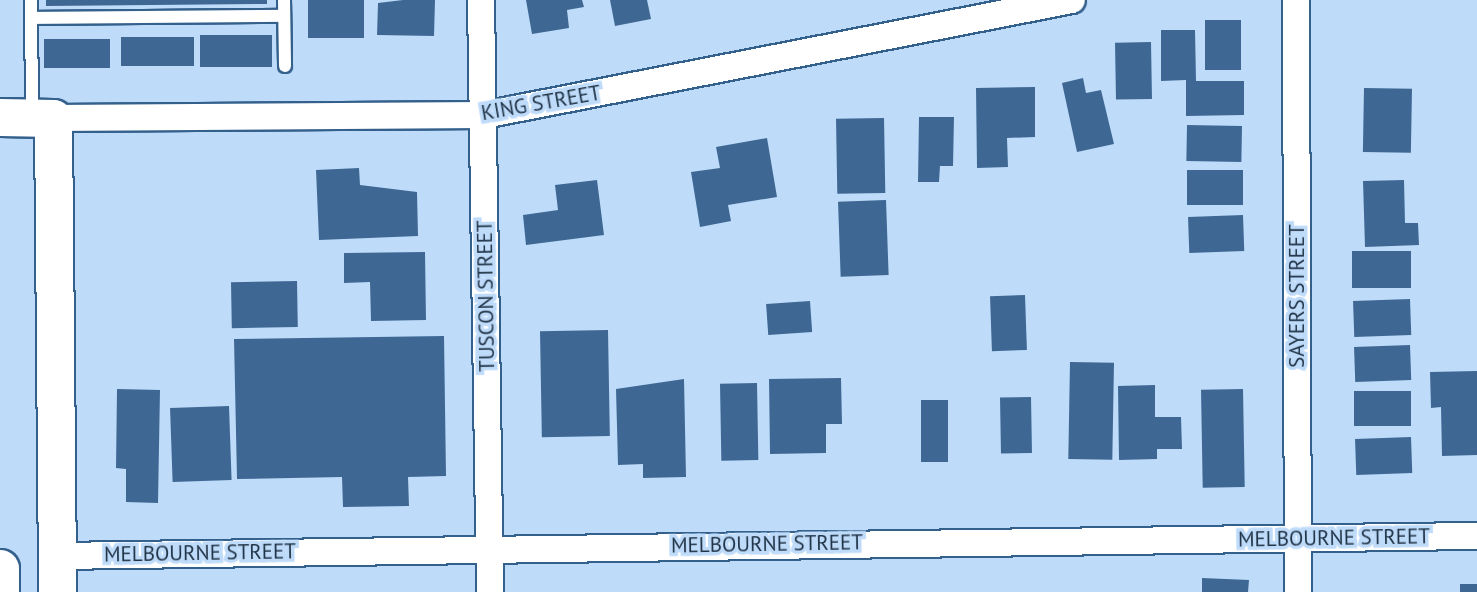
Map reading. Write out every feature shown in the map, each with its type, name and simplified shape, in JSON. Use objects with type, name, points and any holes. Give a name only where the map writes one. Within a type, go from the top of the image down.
[{"type":"main road","points":[[28,117],[57,556],[57,592]]},
{"type":"main road","points":[[0,568],[0,592]]},
{"type":"street","name":"TUSCON STREET","points":[[481,0],[490,592]]},
{"type":"street","name":"KING STREET","points":[[28,117],[484,115],[1072,0]]},
{"type":"street","name":"SAYERS STREET","points":[[1296,0],[1298,592]]},
{"type":"street","name":"MELBOURNE STREET","points":[[57,556],[489,546],[1477,536]]},
{"type":"lane","points":[[28,117],[31,0]]},
{"type":"lane","points":[[284,0],[285,66]]},
{"type":"lane","points":[[31,18],[284,16]]},
{"type":"building","points":[[46,0],[267,0],[267,4],[46,6]]},
{"type":"building","points":[[308,0],[364,0],[364,38],[308,38]]},
{"type":"building","points":[[435,0],[434,36],[377,35],[378,3]]},
{"type":"building","points":[[526,0],[582,0],[584,7],[567,10],[569,28],[532,34]]},
{"type":"building","points":[[610,0],[647,0],[651,19],[615,26]]},
{"type":"building","points":[[1205,20],[1241,20],[1241,70],[1205,70]]},
{"type":"building","points":[[1161,30],[1195,30],[1196,81],[1244,81],[1244,115],[1186,116],[1186,80],[1161,81]]},
{"type":"building","points":[[200,35],[272,35],[272,67],[200,67]]},
{"type":"building","points":[[121,37],[194,37],[194,66],[121,66]]},
{"type":"building","points":[[44,39],[110,39],[110,68],[44,68]]},
{"type":"building","points":[[1151,42],[1152,99],[1116,100],[1115,43]]},
{"type":"building","points":[[1083,78],[1086,93],[1101,90],[1114,144],[1077,152],[1062,83]]},
{"type":"building","points":[[1035,87],[1035,137],[1007,138],[1008,167],[977,168],[976,88]]},
{"type":"building","points":[[1364,88],[1412,89],[1411,153],[1363,152]]},
{"type":"building","points":[[919,117],[954,117],[953,166],[940,166],[939,182],[918,182]]},
{"type":"building","points":[[884,118],[885,193],[837,194],[836,119]]},
{"type":"building","points":[[1187,125],[1242,126],[1241,162],[1186,161]]},
{"type":"building","points":[[767,138],[777,197],[728,205],[731,221],[700,227],[691,172],[720,168],[716,147]]},
{"type":"building","points":[[359,168],[360,185],[417,192],[418,236],[319,240],[316,170]]},
{"type":"building","points":[[1187,170],[1243,170],[1243,205],[1187,205]]},
{"type":"building","points":[[597,180],[604,235],[526,245],[523,215],[558,210],[555,185]]},
{"type":"building","points":[[1404,180],[1405,223],[1418,223],[1419,245],[1365,247],[1363,181]]},
{"type":"building","points":[[886,200],[889,275],[841,277],[838,202]]},
{"type":"building","points":[[1243,215],[1244,251],[1189,253],[1188,217]]},
{"type":"building","points":[[1352,251],[1411,251],[1411,288],[1352,288]]},
{"type":"building","points":[[425,252],[426,320],[371,321],[370,282],[344,283],[344,253]]},
{"type":"building","points":[[297,281],[298,327],[232,328],[231,282]]},
{"type":"building","points":[[1025,295],[1027,350],[992,351],[990,296]]},
{"type":"building","points":[[1410,299],[1411,335],[1354,337],[1353,301]]},
{"type":"building","points":[[810,301],[812,332],[768,335],[766,304]]},
{"type":"building","points":[[608,330],[610,436],[542,437],[540,331]]},
{"type":"building","points":[[444,336],[446,476],[408,477],[409,506],[343,507],[342,477],[237,479],[234,339]]},
{"type":"building","points":[[1410,345],[1411,380],[1355,382],[1354,347]]},
{"type":"building","points":[[1070,362],[1114,363],[1112,460],[1068,459]]},
{"type":"building","points":[[1477,371],[1477,455],[1442,456],[1441,407],[1431,408],[1430,372]]},
{"type":"building","points":[[841,378],[842,424],[826,424],[826,453],[770,454],[769,379]]},
{"type":"building","points":[[684,379],[686,477],[643,478],[643,464],[618,465],[616,389]]},
{"type":"building","points":[[757,383],[758,460],[721,461],[720,384]]},
{"type":"building","points":[[1155,385],[1155,417],[1181,417],[1182,449],[1157,449],[1157,459],[1119,460],[1118,386]]},
{"type":"building","points":[[117,389],[160,390],[158,503],[126,502],[126,469],[116,468]]},
{"type":"building","points":[[1243,389],[1245,487],[1203,488],[1201,390]]},
{"type":"building","points":[[1354,391],[1411,391],[1411,426],[1354,426]]},
{"type":"building","points":[[1031,397],[1032,453],[1001,454],[1000,398]]},
{"type":"building","points":[[921,400],[948,400],[948,462],[921,462]]},
{"type":"building","points":[[229,406],[232,480],[173,482],[170,408]]},
{"type":"building","points":[[1411,437],[1412,473],[1356,475],[1355,439]]},
{"type":"building","points":[[1202,578],[1249,580],[1248,592],[1202,592]]},
{"type":"building","points":[[1460,584],[1477,584],[1477,592],[1460,592]]}]
